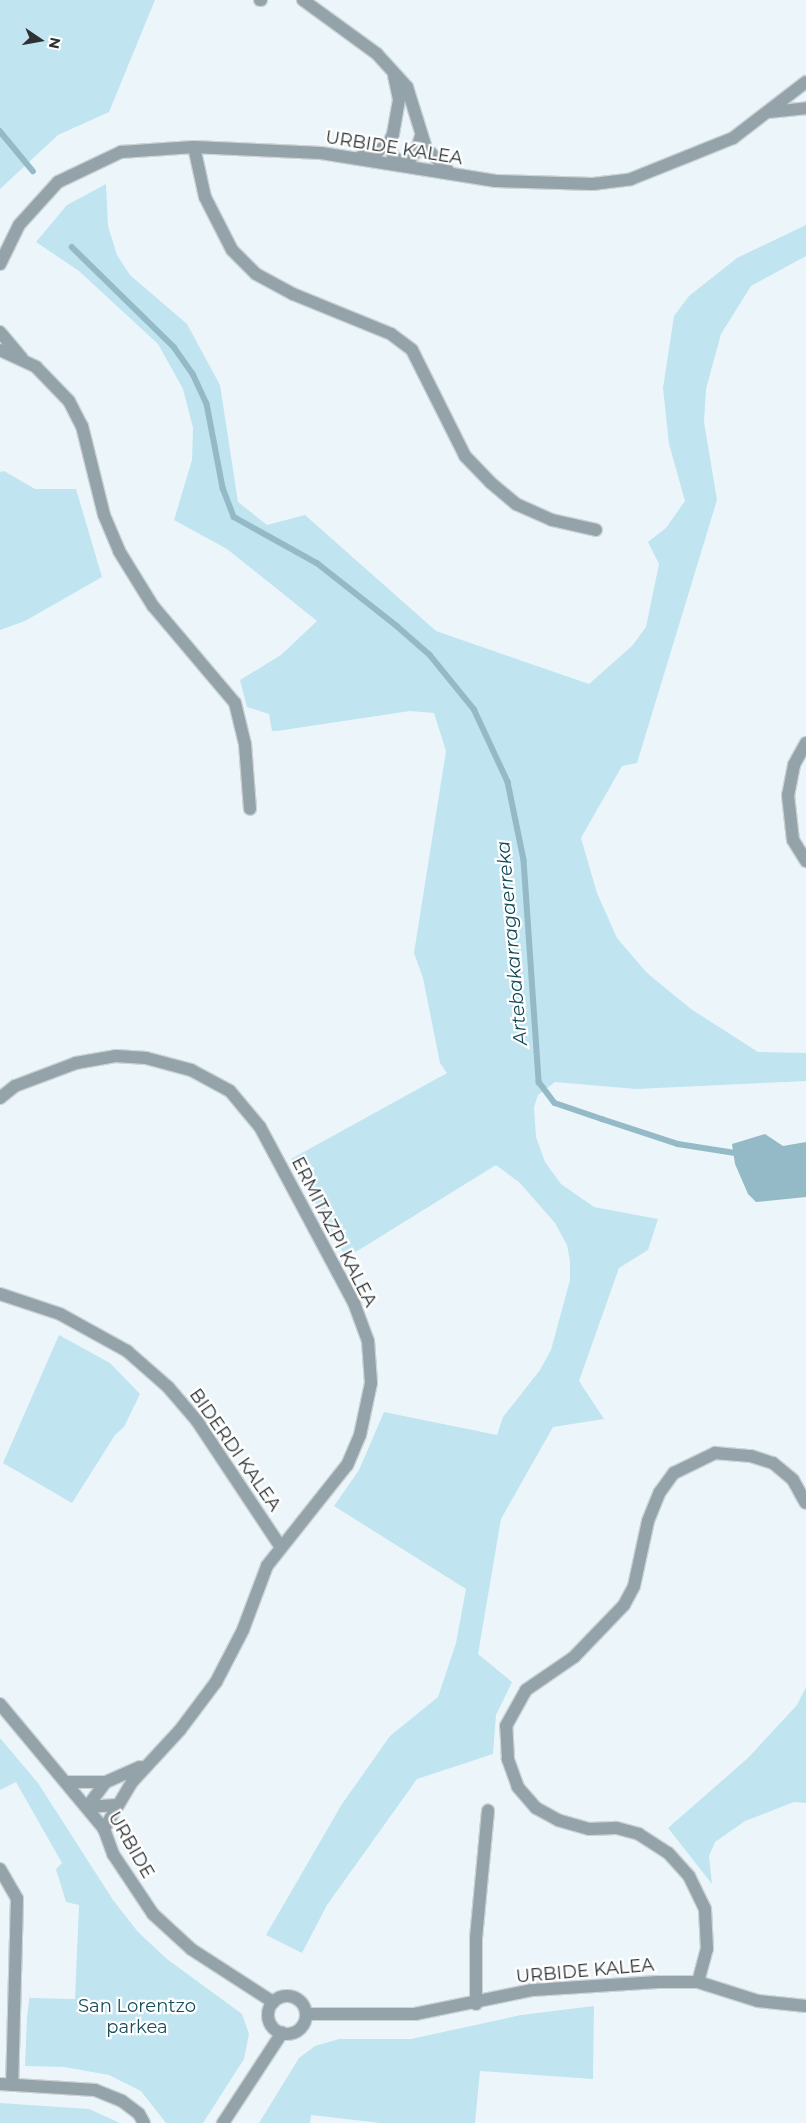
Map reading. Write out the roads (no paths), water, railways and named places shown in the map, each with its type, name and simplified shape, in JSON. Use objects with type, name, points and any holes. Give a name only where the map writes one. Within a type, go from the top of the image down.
[{"type":"street","points":[[303,0],[349,31],[393,74],[411,96],[421,136],[432,158],[453,174]]},
{"type":"street","points":[[353,158],[377,152],[389,143],[398,116],[399,85],[393,74]]},
{"type":"street","name":"URBIDE KALEA","points":[[0,264],[19,225],[58,182],[121,152],[194,147],[353,158],[453,174],[536,184],[592,184],[631,179],[725,142],[806,84]]},
{"type":"street","points":[[767,112],[806,108]]},
{"type":"street","points":[[389,143],[394,156],[404,166],[416,152],[421,136]]},
{"type":"street","points":[[194,147],[205,197],[238,256],[256,274],[293,294],[391,334],[412,350],[460,448],[491,483],[525,508],[552,520],[596,530]]},
{"type":"street","points":[[1,331],[22,358],[69,400],[82,426],[104,515],[119,550],[152,606],[235,703],[244,744],[250,809]]},
{"type":"street","points":[[0,350],[22,358]]},
{"type":"street","points":[[806,744],[794,765],[788,795],[792,840],[806,861]]},
{"type":"street","name":"ERMITAZPI KALEA","points":[[0,1098],[15,1086],[76,1062],[116,1056],[146,1058],[191,1070],[230,1091],[260,1127],[354,1303],[368,1341],[371,1383],[360,1435],[346,1466],[326,1495],[301,1519],[267,1566],[244,1630],[216,1682],[117,1805],[104,1829]]},
{"type":"street","name":"BIDERDI KALEA","points":[[0,1294],[60,1314],[127,1351],[168,1387],[197,1420],[280,1546]]},
{"type":"street","points":[[698,1982],[707,1949],[705,1909],[689,1876],[668,1853],[639,1834],[616,1828],[589,1829],[558,1820],[536,1808],[518,1788],[508,1759],[506,1726],[526,1690],[574,1657],[624,1605],[634,1586],[648,1521],[660,1492],[674,1473],[715,1454],[751,1456],[773,1463],[793,1480],[806,1503]]},
{"type":"street","name":"URBIDE","points":[[0,1704],[68,1782],[104,1829],[113,1854],[153,1914],[191,1949],[273,2002]]},
{"type":"street","name":"ERMITAZPI KALEA","points":[[68,1782],[106,1782],[151,1761]]},
{"type":"street","name":"ERMITAZPI KALEA","points":[[87,1807],[106,1782]]},
{"type":"street","points":[[87,1807],[117,1805]]},
{"type":"street","points":[[476,2004],[476,1938],[488,1811]]},
{"type":"street","points":[[0,1869],[18,1899],[6,2084],[95,2090],[122,2101],[139,2114],[144,2123]]},
{"type":"street","name":"URBIDE KALEA","points":[[306,2014],[414,2014],[476,2004],[532,1990],[578,1986],[698,1982],[758,2001],[806,2006]]},
{"type":"street","points":[[223,2123],[282,2033],[299,2030],[306,2014],[297,1998],[284,1996],[273,2002],[269,2020],[282,2033]]},
{"type":"waterway","name":"Artebakarragaerreka","points":[[0,131],[33,171]]},
{"type":"waterway","name":"Artebakarragaerreka","points":[[72,247],[174,347],[193,374],[207,404],[223,488],[234,517],[317,563],[397,626],[430,655],[474,709],[508,782],[524,860],[539,1082],[555,1103],[678,1144],[741,1154]]},
{"type":"park label","name":"San Lorentzo parkea","points":[[137,2017]]}]
